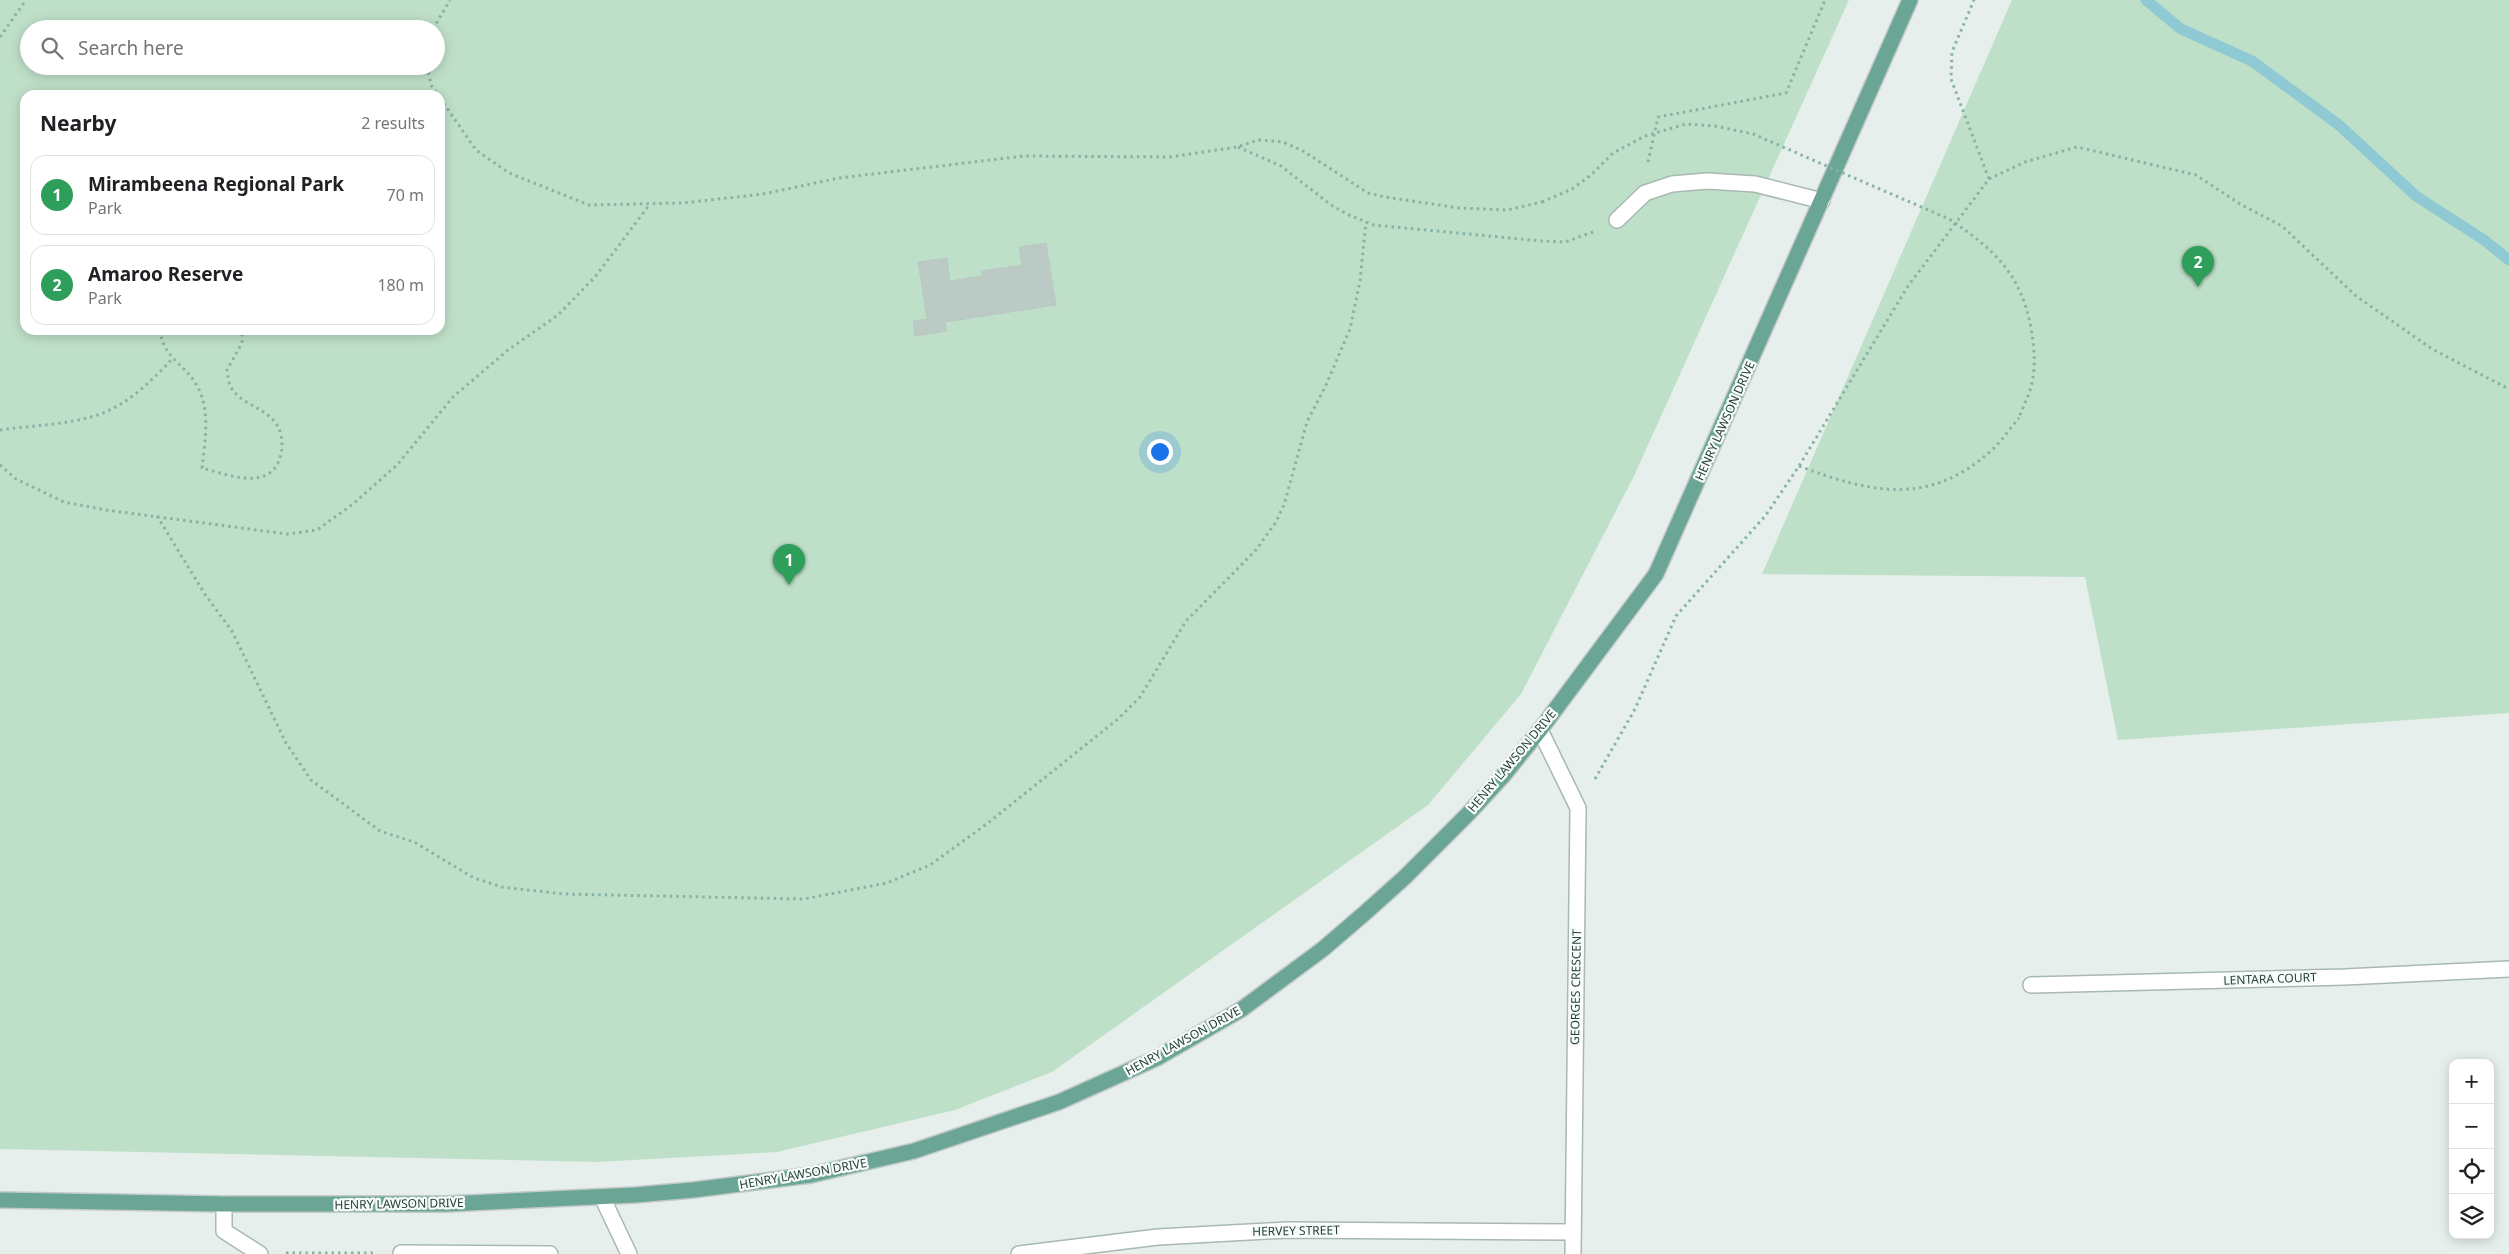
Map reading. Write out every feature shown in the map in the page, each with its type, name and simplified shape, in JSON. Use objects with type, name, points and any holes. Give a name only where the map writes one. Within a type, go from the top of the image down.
[{"type":"main road","name":"HENRY LAWSON DRIVE","points":[[0,1200],[224,1204],[447,1204],[602,1197],[693,1190],[811,1175],[914,1151],[1059,1102],[1157,1058],[1242,1009],[1323,949],[1366,912],[1468,814],[1502,777],[1540,730],[1656,574],[1910,0]]},
{"type":"street","points":[[1618,220],[1646,193],[1672,184],[1707,180],[1755,184],[1822,201]]},
{"type":"street","name":"GEORGES CRESCENT","points":[[1540,730],[1578,808],[1573,1254]]},
{"type":"street","name":"LENTARA COURT","points":[[2031,986],[2345,977],[2509,969]]},
{"type":"street","points":[[602,1197],[629,1254]]},
{"type":"street","points":[[224,1204],[224,1231],[260,1253]]},
{"type":"street","name":"HERVEY STREET","points":[[1019,1254],[1158,1238],[1287,1230],[1573,1232]]},
{"type":"street","points":[[401,1253],[550,1254]]},
{"type":"path","points":[[0,36],[26,0]]},
{"type":"path","points":[[439,20],[450,0]]},
{"type":"path","points":[[1648,163],[1658,117],[1786,93],[1825,0]]},
{"type":"path","points":[[1974,0],[1952,52],[1951,79],[1989,179]]},
{"type":"path","points":[[429,75],[431,85],[435,90]]},
{"type":"path","points":[[445,105],[476,150],[508,173],[589,204],[683,203],[763,194],[839,178],[1024,156],[1170,157],[1237,147],[1258,140],[1283,142],[1303,151],[1368,193],[1458,208],[1507,210],[1542,202],[1572,189],[1591,175],[1613,153],[1644,136],[1686,124],[1714,126],[1753,134],[1949,219],[1975,236],[1998,258],[2018,283],[2028,311],[2034,343],[2033,381],[2019,418],[1992,450],[1959,474],[1928,487],[1877,490],[1839,481],[1799,466]]},
{"type":"path","points":[[1578,808],[1634,709],[1676,616],[1766,515],[1799,466],[1908,286],[1989,179],[2025,162],[2077,146],[2196,175],[2240,204],[2282,226],[2356,296],[2432,349],[2509,389]]},
{"type":"path","points":[[1237,147],[1281,166],[1331,204],[1366,222],[1374,224],[1565,242],[1589,234],[1618,220]]},
{"type":"path","points":[[0,465],[16,479],[64,502],[106,510],[287,534],[317,530],[353,504],[397,465],[453,398],[508,350],[558,315],[594,278],[650,204]]},
{"type":"path","points":[[157,516],[206,596],[232,631],[286,743],[311,780],[380,832],[414,842],[474,878],[502,887],[563,894],[804,899],[887,883],[938,860],[988,823],[1118,719],[1140,697],[1186,621],[1256,550],[1276,522],[1284,505],[1307,422],[1326,385],[1350,329],[1360,281],[1366,222]]},
{"type":"path","points":[[161,335],[172,359],[196,384],[202,402],[206,432],[202,468],[252,479],[267,473],[276,466],[283,447],[280,430],[270,415],[241,397],[230,386],[227,370],[242,343],[242,335]]},
{"type":"path","points":[[0,430],[83,419],[104,412],[129,398],[172,359]]},
{"type":"path","points":[[260,1253],[401,1253]]},
{"type":"green space","points":[[0,0],[1849,0],[1634,476],[1521,694],[1428,805],[1052,1072],[955,1110],[777,1152],[597,1162],[0,1149]]},
{"type":"green space","points":[[2012,0],[2509,0],[2509,713],[2118,740],[2085,577],[1762,574]]},
{"type":"building","points":[[1046,243],[1056,305],[945,322],[947,331],[915,336],[913,321],[927,319],[918,262],[947,258],[950,281],[982,276],[981,271],[1022,265],[1019,247]]},
{"type":"waterway","points":[[2146,0],[2181,29],[2252,61],[2339,125],[2416,196],[2484,240],[2509,260]]},
{"type":"place","name":"Amaroo Reserve","points":[[2198,287]]},
{"type":"place","name":"Mirambeena Regional Park","points":[[789,585]]}]
